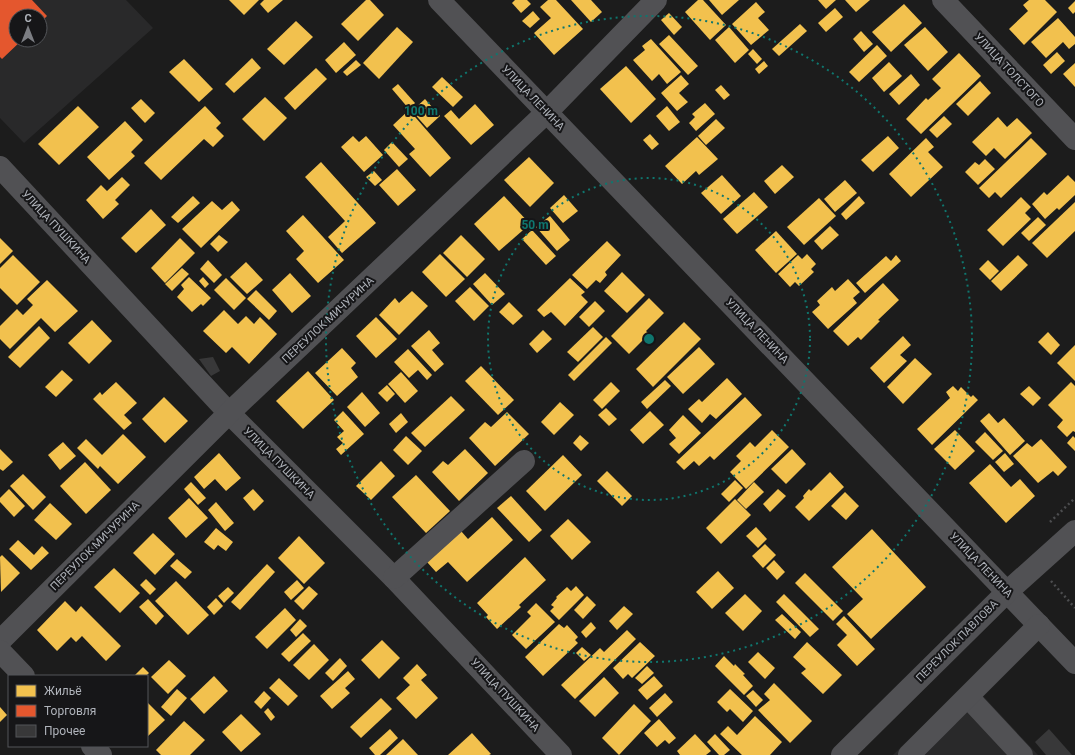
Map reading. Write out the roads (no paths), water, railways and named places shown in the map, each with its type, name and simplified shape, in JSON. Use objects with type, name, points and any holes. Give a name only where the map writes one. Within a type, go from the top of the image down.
[{"type":"street","name":"УЛИЦА ЛЕНИНА","points":[[439,0],[1075,663]]},
{"type":"street","name":"ПЕРЕУЛОК МИЧУРИНА","points":[[0,640],[230,412],[547,112],[656,0]]},
{"type":"street","name":"УЛИЦА ТОЛСТОГО","points":[[943,0],[1075,139]]},
{"type":"street","name":"УЛИЦА ПУШКИНА","points":[[0,167],[230,412],[394,578],[561,755]]},
{"type":"street","points":[[394,578],[524,461]]},
{"type":"street","name":"ПЕРЕУЛОК ПАВЛОВА","points":[[842,755],[1007,592],[1075,531]]},
{"type":"street","points":[[909,755],[1039,625]]},
{"type":"street","points":[[0,651],[23,675]]},
{"type":"street","points":[[968,697],[1022,755]]},
{"type":"street","points":[[93,747],[101,755]]}]
